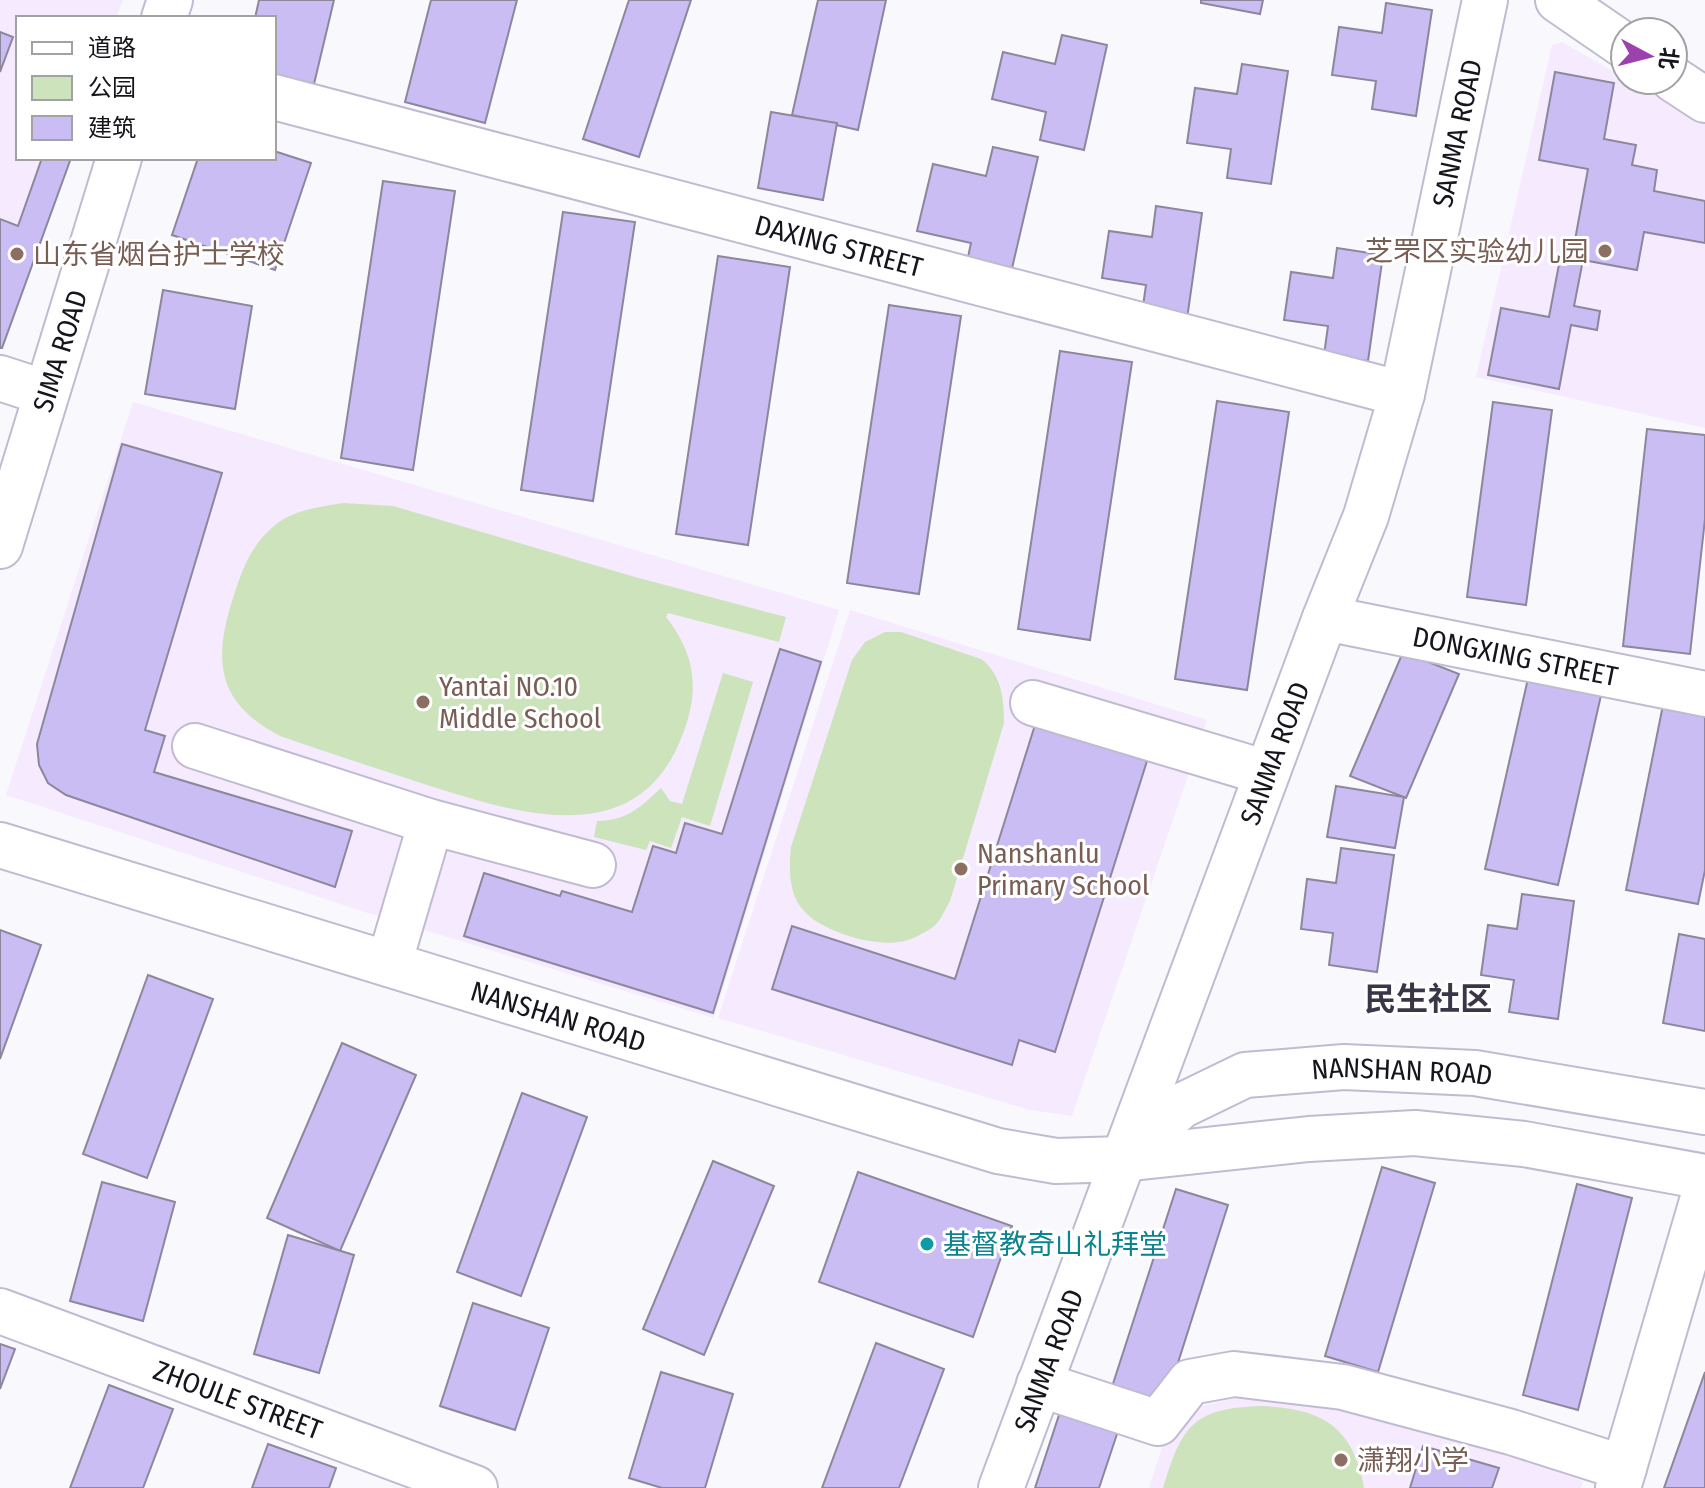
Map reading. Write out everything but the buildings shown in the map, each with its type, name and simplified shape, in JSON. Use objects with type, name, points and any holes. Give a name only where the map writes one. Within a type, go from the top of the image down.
[{"type":"street","name":"SANMA ROAD","points":[[1001,1488],[1325,618],[1366,516],[1402,394],[1485,0]]},
{"type":"street","points":[[1558,0],[1609,35]]},
{"type":"street","name":"DAXING STREET","points":[[276,98],[1402,394]]},
{"type":"street","name":"SIMA ROAD","points":[[0,546],[118,160]]},
{"type":"street","points":[[0,378],[46,393]]},
{"type":"street","name":"DONGXING STREET","points":[[1325,618],[1705,694]]},
{"type":"street","points":[[1033,703],[1267,773]]},
{"type":"street","points":[[195,746],[431,822],[593,865]]},
{"type":"street","points":[[389,964],[431,822]]},
{"type":"street","name":"NANSHAN ROAD","points":[[0,845],[998,1151],[1056,1161],[1123,1159],[1309,1139],[1415,1133],[1524,1144],[1705,1177]]},
{"type":"street","name":"NANSHAN ROAD","points":[[1123,1159],[1181,1106],[1245,1075],[1344,1067],[1475,1073],[1705,1112]]},
{"type":"street","points":[[1039,1384],[1158,1423],[1190,1382],[1234,1374],[1343,1387],[1511,1432],[1621,1478],[1705,1191]]},
{"type":"street","name":"ZHOULE STREET","points":[[0,1311],[475,1488]]},
{"type":"shaded area","name":"山东省烟台护士学校","points":[[0,0],[123,0],[117,16],[16,16],[16,160],[66,160],[0,350]]},
{"type":"shaded area","name":"芝罘区实验幼儿园","points":[[1562,42],[1609,69],[1609,96],[1656,96],[1705,124],[1705,428],[1476,377],[1552,45]]},
{"type":"shaded area","name":"Yantai NO.10 Middle School","points":[[133,402],[839,610],[714,1018],[368,913],[6,795]]},
{"type":"shaded area","name":"Nanshanlu Primary School","points":[[850,610],[1207,720],[1072,1116],[1030,1110],[718,1018]]},
{"type":"shaded area","name":"潇翔小学","points":[[1240,1397],[1283,1399],[1373,1413],[1441,1430],[1583,1481],[1581,1488],[1149,1488],[1165,1438],[1202,1406]]},
{"type":"green space","points":[[343,503],[393,506],[635,577],[786,617],[779,642],[668,613],[666,617],[684,645],[692,674],[688,720],[661,774],[634,798],[602,811],[567,815],[529,812],[418,782],[280,736],[242,709],[225,677],[222,659],[227,618],[241,575],[254,549],[274,526],[289,516]]},
{"type":"green space","points":[[885,632],[901,632],[981,659],[998,680],[1004,723],[950,901],[933,927],[908,940],[888,943],[849,936],[813,919],[795,898],[790,864],[791,847],[852,660],[865,642]]},
{"type":"green space","points":[[723,673],[753,682],[710,826],[682,817],[671,848],[650,841],[646,850],[594,837],[597,821],[616,819],[632,812],[661,788],[670,801],[682,804]]},
{"type":"green space","points":[[1263,1406],[1302,1411],[1332,1425],[1352,1449],[1364,1488],[1163,1488],[1177,1448],[1194,1424],[1221,1411]]},
{"type":"place","name":"芝罘区实验幼儿园","points":[[1605,251]]},
{"type":"place","name":"山东省烟台护士学校","points":[[17,254]]},
{"type":"place","name":"Yantai NO.10 Middle School","points":[[423,702]]},
{"type":"place","name":"Nanshanlu Primary School","points":[[961,869]]},
{"type":"place","name":"基督教奇山礼拜堂","points":[[927,1244]]},
{"type":"place","name":"潇翔小学","points":[[1341,1460]]},
{"type":"district","name":"民生社区","points":[[1428,999]]}]
